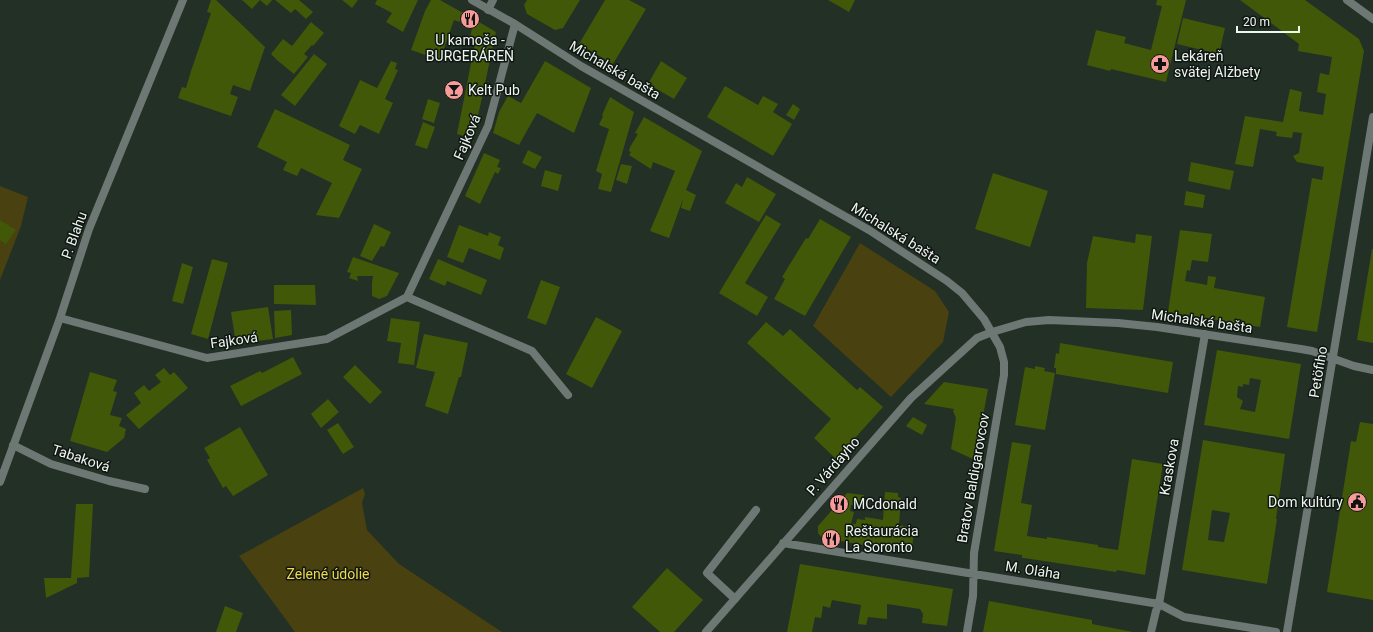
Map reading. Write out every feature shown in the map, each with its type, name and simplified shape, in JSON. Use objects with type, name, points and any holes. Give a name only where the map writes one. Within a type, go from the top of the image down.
[{"type":"street","name":"P. Blahu","points":[[0,482],[60,318],[89,229],[183,0]]},
{"type":"street","name":"Michalská bašta","points":[[472,0],[515,24],[581,66],[869,230],[947,281],[980,313],[992,332],[1026,322],[1049,320],[1118,323],[1157,327],[1312,351],[1354,366],[1373,370]]},
{"type":"street","points":[[488,10],[493,0]]},
{"type":"street","points":[[1347,0],[1373,19]]},
{"type":"street","name":"Fajková","points":[[60,318],[207,358],[327,339],[407,297],[488,126],[515,24]]},
{"type":"street","name":"Petöfiho","points":[[1287,632],[1373,116]]},
{"type":"street","points":[[407,297],[532,351],[568,395]]},
{"type":"street","name":"P. Várdayho","points":[[706,632],[911,398],[977,338],[992,332]]},
{"type":"street","name":"Bratov Baldigarovcov","points":[[967,632],[974,585],[974,553],[1004,375],[1004,362],[1000,347],[992,332]]},
{"type":"street","name":"Kraskova","points":[[1152,632],[1155,615],[1159,604],[1205,334]]},
{"type":"street","name":"Tabaková","points":[[13,445],[52,464],[109,481],[145,489]]},
{"type":"street","points":[[735,599],[707,573],[756,510]]},
{"type":"street","name":"M. Oláha","points":[[783,543],[1159,604],[1184,617],[1276,632]]},
{"type":"green space","points":[[0,186],[28,197],[21,226],[0,280]]},
{"type":"green space","points":[[860,243],[935,291],[949,312],[943,342],[891,397],[813,326]]},
{"type":"green space","name":"Zelené údolie","points":[[363,488],[365,494],[362,503],[367,530],[399,564],[502,632],[295,632],[239,556]]},
{"type":"building","points":[[211,0],[216,0],[265,47],[250,91],[233,85],[230,94],[238,97],[231,116],[178,98],[182,87],[186,88],[211,13],[207,12]]},
{"type":"building","points":[[242,0],[260,0],[252,9]]},
{"type":"building","points":[[260,0],[272,0],[267,6]]},
{"type":"building","points":[[275,0],[299,0],[313,12],[306,19],[295,9],[291,13]]},
{"type":"building","points":[[342,0],[358,0],[352,8]]},
{"type":"building","points":[[377,0],[418,0],[403,32],[386,22],[392,13],[375,4]]},
{"type":"building","points":[[431,0],[440,0],[463,13],[460,22],[454,20],[440,60],[411,50],[425,11]]},
{"type":"building","points":[[527,0],[580,0],[563,28],[555,30],[527,14],[524,5]]},
{"type":"building","points":[[605,0],[629,0],[646,9],[613,64],[579,44]]},
{"type":"building","points":[[828,0],[855,0],[849,12]]},
{"type":"building","points":[[1157,0],[1186,0],[1166,82],[1087,65],[1096,30],[1126,37],[1124,43],[1151,50],[1162,6],[1156,5]]},
{"type":"building","points":[[1240,0],[1305,0],[1359,39],[1364,51],[1317,332],[1287,327],[1312,178],[1322,180],[1324,167],[1297,162],[1293,156],[1299,153],[1302,133],[1293,132],[1292,138],[1276,136],[1277,132],[1260,129],[1253,167],[1235,164],[1245,116],[1283,122],[1290,89],[1302,92],[1299,111],[1323,115],[1326,94],[1317,92],[1320,73],[1329,75],[1332,57],[1298,51],[1299,44]]},
{"type":"building","points":[[1183,18],[1225,28],[1219,54],[1177,44]]},
{"type":"building","points":[[474,19],[496,32],[475,130],[471,138],[457,134],[476,38],[470,37]]},
{"type":"building","points":[[311,22],[324,33],[304,54],[308,57],[294,74],[271,54],[283,39],[292,46]]},
{"type":"building","points":[[314,54],[327,64],[295,106],[281,95]]},
{"type":"building","points":[[391,61],[397,63],[395,69],[398,70],[385,99],[393,103],[379,134],[360,125],[355,134],[339,126],[360,80],[377,88]]},
{"type":"building","points":[[545,61],[591,88],[574,133],[537,113],[519,145],[493,133],[499,112],[508,96],[521,103]]},
{"type":"building","points":[[661,61],[687,78],[674,99],[648,84]]},
{"type":"building","points":[[725,86],[758,105],[763,96],[778,104],[773,112],[792,124],[773,156],[707,117]]},
{"type":"building","points":[[610,97],[634,112],[611,192],[598,189],[602,174],[596,171],[609,129],[599,125]]},
{"type":"building","points":[[428,99],[440,103],[434,123],[422,119]]},
{"type":"building","points":[[793,104],[800,109],[794,120],[786,115]]},
{"type":"building","points":[[275,109],[350,145],[343,160],[362,169],[339,218],[316,215],[332,183],[301,168],[297,176],[283,170],[287,162],[257,147]]},
{"type":"building","points":[[644,117],[702,151],[686,190],[696,195],[690,211],[681,208],[683,199],[669,238],[650,231],[675,171],[653,162],[651,169],[629,155],[631,152],[629,151],[630,147],[638,134],[635,133]]},
{"type":"building","points":[[423,122],[435,127],[427,149],[415,145]]},
{"type":"building","points":[[528,150],[542,157],[535,169],[522,163]]},
{"type":"building","points":[[484,153],[500,160],[497,167],[501,168],[498,174],[495,172],[480,204],[465,196]]},
{"type":"building","points":[[1191,162],[1234,171],[1230,190],[1188,181]]},
{"type":"building","points":[[621,164],[632,166],[627,184],[616,180]]},
{"type":"building","points":[[545,170],[562,175],[558,191],[541,186]]},
{"type":"building","points":[[993,173],[1048,191],[1030,247],[975,229]]},
{"type":"building","points":[[747,177],[776,194],[759,222],[725,203],[736,183],[742,187]]},
{"type":"building","points":[[1186,191],[1205,195],[1203,208],[1184,205]]},
{"type":"building","points":[[766,215],[781,224],[745,283],[768,297],[757,316],[719,293]]},
{"type":"building","points":[[820,219],[851,237],[805,316],[774,299],[785,279],[782,277],[806,238],[808,239]]},
{"type":"building","points":[[0,220],[16,230],[6,244],[0,240]]},
{"type":"building","points":[[374,224],[391,232],[384,247],[381,246],[372,261],[360,256]]},
{"type":"building","points":[[459,225],[488,236],[489,232],[501,237],[498,245],[504,248],[500,260],[469,248],[463,263],[447,257]]},
{"type":"building","points":[[1180,230],[1212,234],[1208,262],[1192,260],[1190,271],[1187,270],[1185,281],[1207,285],[1208,276],[1216,277],[1214,288],[1265,297],[1260,327],[1168,312]]},
{"type":"building","points":[[1136,234],[1152,236],[1143,310],[1086,308],[1087,263],[1093,236],[1135,243]]},
{"type":"building","points":[[1373,249],[1373,343],[1357,340]]},
{"type":"building","points":[[353,257],[399,273],[387,296],[379,299],[372,296],[373,276],[357,276],[358,281],[349,278],[351,273],[347,272]]},
{"type":"building","points":[[212,259],[228,263],[208,339],[191,334]]},
{"type":"building","points":[[438,259],[487,280],[481,295],[447,281],[445,286],[429,279]]},
{"type":"building","points":[[182,263],[193,267],[183,304],[172,301]]},
{"type":"building","points":[[541,280],[560,287],[546,325],[527,318]]},
{"type":"building","points":[[274,285],[315,285],[316,305],[274,304]]},
{"type":"building","points":[[268,307],[273,339],[236,344],[231,312]]},
{"type":"building","points":[[291,310],[292,335],[275,338],[274,311]]},
{"type":"building","points":[[596,317],[622,331],[592,388],[566,374]]},
{"type":"building","points":[[391,318],[420,322],[414,365],[398,363],[401,343],[387,341]]},
{"type":"building","points":[[766,322],[783,336],[790,329],[857,390],[860,387],[883,407],[836,459],[814,438],[831,419],[747,343]]},
{"type":"building","points":[[424,334],[468,343],[461,377],[459,377],[448,414],[425,406],[435,372],[416,368]]},
{"type":"building","points":[[1060,343],[1173,362],[1168,393],[1056,374],[1056,368],[1054,368],[1056,353],[1059,354]]},
{"type":"building","points":[[1217,350],[1301,364],[1289,439],[1204,425]],"holes":[[[1250,378],[1261,380],[1255,412],[1240,409],[1243,401],[1237,397],[1238,386],[1243,387],[1243,384],[1249,385]]]},
{"type":"building","points":[[293,357],[302,374],[241,406],[230,386],[260,371],[262,373]]},
{"type":"building","points":[[355,365],[382,392],[370,404],[343,377]]},
{"type":"building","points":[[1035,366],[1045,368],[1044,371],[1055,373],[1045,430],[1015,425],[1025,367],[1035,369]]},
{"type":"building","points":[[164,368],[170,375],[174,372],[188,388],[139,429],[126,415],[141,403],[134,393],[144,385],[149,391],[161,382],[155,375]]},
{"type":"building","points":[[90,372],[117,380],[113,391],[117,392],[110,415],[122,418],[119,426],[126,429],[124,438],[107,452],[70,441]]},
{"type":"building","points":[[944,382],[988,389],[975,460],[951,449],[956,418],[953,411],[954,409],[924,404]]},
{"type":"building","points":[[328,399],[339,412],[321,428],[311,414]]},
{"type":"building","points":[[913,417],[927,425],[922,435],[906,426]]},
{"type":"building","name":"Dom kultúry","points":[[1360,422],[1373,424],[1373,600],[1327,592],[1351,441],[1356,442]]},
{"type":"building","points":[[338,423],[354,447],[343,454],[327,430]]},
{"type":"building","points":[[240,427],[268,475],[233,496],[226,486],[223,488],[207,460],[210,458],[204,448]]},
{"type":"building","points":[[1203,440],[1285,454],[1267,584],[1182,570]],"holes":[[[1212,510],[1230,513],[1224,542],[1208,540]]]},
{"type":"building","points":[[1012,442],[1031,445],[1021,503],[1032,505],[1027,536],[1047,539],[1047,537],[1098,545],[1098,547],[1118,550],[1132,459],[1163,464],[1145,575],[1022,558],[1022,555],[994,551]]},
{"type":"building","points":[[885,492],[898,493],[898,497],[901,498],[899,525],[915,528],[911,553],[822,538],[818,533],[818,526],[847,493],[864,495],[859,507],[851,505],[850,511],[854,512],[851,524],[856,524],[857,519],[865,520],[865,517],[883,520]]},
{"type":"building","points":[[76,504],[93,504],[89,577],[77,578],[77,583],[46,598],[44,578],[71,578]]},
{"type":"building","points":[[800,564],[953,589],[947,626],[922,623],[923,614],[920,609],[887,604],[887,619],[868,617],[866,625],[858,624],[861,605],[832,600],[830,608],[823,606],[821,618],[815,617],[812,632],[787,632]]},
{"type":"building","points":[[667,568],[703,600],[674,632],[660,632],[632,607]]},
{"type":"building","points":[[989,601],[1092,620],[1092,624],[1133,632],[983,632]]},
{"type":"building","points":[[225,606],[243,613],[236,632],[216,632]]},
{"type":"place","name":"U kamoša - BURGERÁREŇ","points":[[470,19]]},
{"type":"place","name":"Lekáreň svätej Alžbety","points":[[1160,64]]},
{"type":"place","name":"Kelt Pub","points":[[454,90]]},
{"type":"place","name":"Dom kultúry","points":[[1357,502]]},
{"type":"place","name":"MCdonald","points":[[839,504]]},
{"type":"place","name":"Reštaurácia La Soronto","points":[[831,539]]}]
